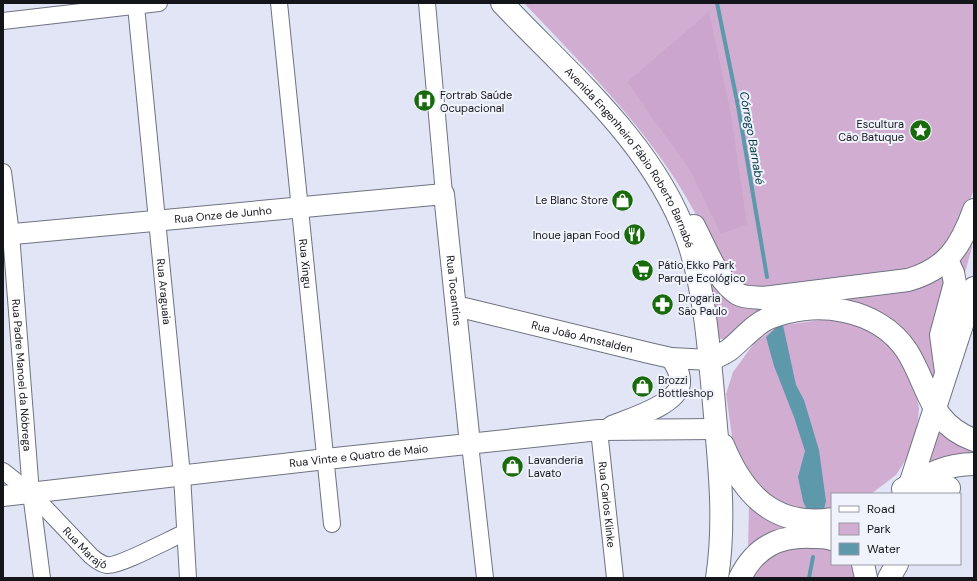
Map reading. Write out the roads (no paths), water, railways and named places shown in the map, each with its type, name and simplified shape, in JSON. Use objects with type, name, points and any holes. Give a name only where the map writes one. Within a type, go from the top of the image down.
[{"type":"main road","name":"Avenida Engenheiro Fábio Roberto Barnabé","points":[[502,3],[619,126],[646,161],[661,185],[674,208],[687,237],[695,266],[710,360],[722,511],[721,554],[717,578]]},
{"type":"main road","points":[[619,126],[635,134],[652,154],[685,207],[716,269],[739,294],[748,297],[763,298],[908,280],[936,269],[946,260],[960,243],[974,210]]},
{"type":"main road","points":[[946,260],[953,273],[955,284],[941,335],[946,375]]},
{"type":"main road","points":[[903,491],[946,375],[974,288]]},
{"type":"main road","points":[[710,360],[727,351],[758,324],[770,318],[803,310],[824,308],[848,312],[874,322],[897,340],[906,350],[942,420],[953,430],[974,440]]},
{"type":"main road","points":[[716,429],[733,469],[744,486],[760,502],[773,510],[788,516],[806,520],[831,519]]},
{"type":"main road","points":[[903,491],[922,477],[937,470],[974,464]]},
{"type":"main road","points":[[903,491],[945,491],[958,481],[974,474]]},
{"type":"main road","points":[[740,578],[748,562],[772,544],[784,538],[798,536],[831,539]]},
{"type":"main road","points":[[863,565],[866,578]]},
{"type":"main road","points":[[885,578],[889,565]]},
{"type":"main road","points":[[889,578],[896,565]]},
{"type":"street","points":[[3,20],[159,3]]},
{"type":"street","name":"Rua Xingu","points":[[279,3],[332,524]]},
{"type":"street","name":"Rua Tocantins","points":[[427,3],[444,194],[485,578]]},
{"type":"street","name":"Rua Araguaia","points":[[136,6],[182,475],[184,533],[188,578]]},
{"type":"street","name":"Rua Padre Manoel da Nóbrega","points":[[3,172],[7,234],[31,493],[42,578]]},
{"type":"street","name":"Rua Onze de Junho","points":[[7,234],[444,194]]},
{"type":"street","name":"Rua João Amstalden","points":[[456,306],[671,358],[710,360]]},
{"type":"street","points":[[599,430],[643,414],[672,397],[680,385],[679,372],[671,358]]},
{"type":"street","name":"Rua Vinte e Quatro de Maio","points":[[3,496],[326,459],[599,430],[716,429]]},
{"type":"street","name":"Rua Carlos Klinke","points":[[599,430],[615,578]]},
{"type":"street","name":"Rua Marajó","points":[[3,472],[31,493],[91,556],[108,566],[124,561],[184,533]]},
{"type":"water","points":[[783,325],[796,385],[804,400],[819,450],[826,501],[824,509],[807,510],[803,501],[798,477],[805,451],[794,417],[774,366],[766,337],[778,326]]},
{"type":"waterway","name":"Córrego Barnabé","points":[[717,3],[738,106],[767,277]]},
{"type":"waterway","points":[[809,578],[813,557]]},
{"type":"place","name":"Fortrab Saúde Ocupacional","points":[[425,101]]},
{"type":"place","name":"Escultura Cão Batuque","points":[[920,130]]},
{"type":"place","name":"Le Blanc Store","points":[[623,200]]},
{"type":"place","name":"Inoue japan Food","points":[[635,235]]},
{"type":"place","name":"Pátio Ekko Park Parque Ecológico","points":[[643,271]]},
{"type":"place","name":"Drogaria São Paulo","points":[[662,304]]},
{"type":"place","name":"Brozzi Bottleshop","points":[[642,386]]},
{"type":"place","name":"Lavanderia Lavato","points":[[513,466]]}]
